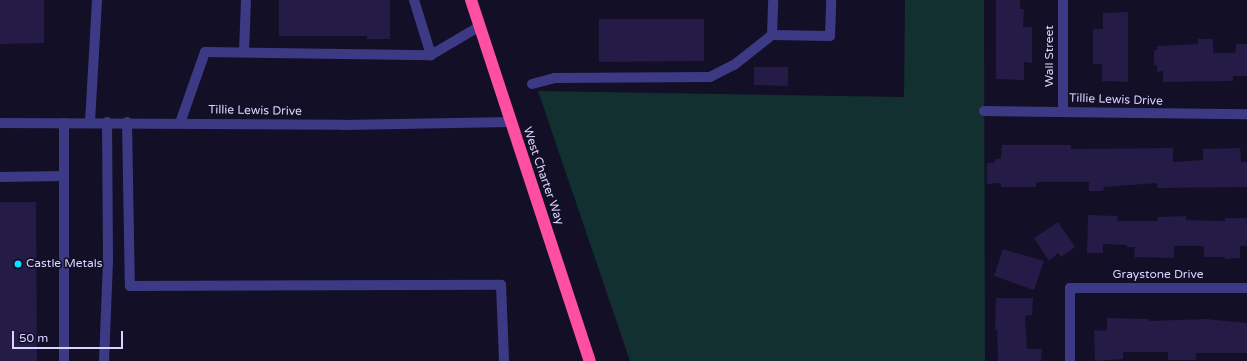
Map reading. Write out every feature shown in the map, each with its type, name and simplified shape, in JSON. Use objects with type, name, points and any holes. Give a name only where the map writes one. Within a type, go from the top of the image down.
[{"type":"highway","name":"West Charter Way","points":[[470,0],[480,26],[510,122],[590,361]]},
{"type":"street","points":[[90,122],[97,0]]},
{"type":"street","points":[[244,52],[246,0]]},
{"type":"street","points":[[414,0],[431,54]]},
{"type":"street","points":[[772,35],[773,0]]},
{"type":"street","points":[[532,84],[554,78],[710,77],[734,64],[772,35],[830,36],[831,0]]},
{"type":"street","name":"Wall Street","points":[[1063,0],[1063,111]]},
{"type":"street","points":[[180,123],[205,52],[431,54],[480,26]]},
{"type":"street","name":"Tillie Lewis Drive","points":[[984,111],[1247,114]]},
{"type":"street","points":[[104,361],[108,261],[107,122]]},
{"type":"street","points":[[127,122],[130,286],[501,285],[504,361]]},
{"type":"street","name":"Tillie Lewis Drive","points":[[0,123],[127,122],[343,125],[510,122]]},
{"type":"street","points":[[64,123],[64,361]]},
{"type":"street","points":[[0,177],[64,176]]},
{"type":"street","name":"Graystone Drive","points":[[1070,361],[1070,288],[1247,288]]},
{"type":"green space","points":[[905,0],[984,0],[985,361],[630,361],[538,91],[904,97]]},
{"type":"building","points":[[0,0],[44,0],[44,43],[0,44]]},
{"type":"building","points":[[279,0],[390,0],[390,39],[367,39],[367,36],[279,36]]},
{"type":"building","points":[[996,0],[1020,0],[1020,9],[1024,9],[1023,27],[1032,27],[1032,63],[1024,62],[1024,80],[996,79]]},
{"type":"building","points":[[1128,12],[1128,82],[1102,81],[1102,64],[1093,64],[1093,29],[1103,29],[1103,13]]},
{"type":"building","points":[[599,19],[704,19],[704,61],[599,62]]},
{"type":"building","points":[[1198,39],[1213,39],[1213,53],[1235,53],[1236,44],[1247,44],[1247,76],[1233,76],[1233,81],[1163,82],[1163,71],[1157,72],[1157,65],[1154,65],[1154,50],[1157,50],[1157,46],[1198,44]]},
{"type":"building","points":[[754,67],[788,67],[788,86],[754,85]]},
{"type":"building","points":[[1002,145],[1071,145],[1071,149],[1173,148],[1173,162],[1203,160],[1203,149],[1240,148],[1241,162],[1247,162],[1247,187],[1157,188],[1157,183],[1104,187],[1103,191],[1089,191],[1089,182],[1036,182],[1036,187],[1001,187],[1001,183],[987,184],[987,163],[995,163],[995,159],[1001,159]]},
{"type":"building","name":"Castle Metals","points":[[0,202],[36,202],[37,361],[0,361]]},
{"type":"building","points":[[1088,215],[1118,216],[1117,221],[1157,221],[1157,217],[1186,216],[1186,220],[1225,221],[1225,218],[1247,218],[1247,246],[1240,246],[1240,258],[1225,259],[1225,257],[1204,257],[1204,246],[1174,246],[1174,258],[1134,257],[1135,247],[1127,247],[1127,245],[1103,244],[1103,253],[1087,253]]},
{"type":"building","points":[[1058,222],[1075,247],[1061,257],[1058,253],[1049,261],[1034,238]]},
{"type":"building","points":[[1003,249],[1044,261],[1034,290],[994,276]]},
{"type":"building","points":[[996,298],[1033,298],[1032,315],[1025,316],[1027,349],[1042,349],[1041,361],[998,361],[997,329],[995,330]]},
{"type":"building","points":[[1107,318],[1149,319],[1149,321],[1206,319],[1247,323],[1247,353],[1196,353],[1196,360],[1168,360],[1168,352],[1123,352],[1123,359],[1095,361],[1094,330],[1107,331]]},
{"type":"place","name":"Castle Metals","points":[[18,264]]}]
